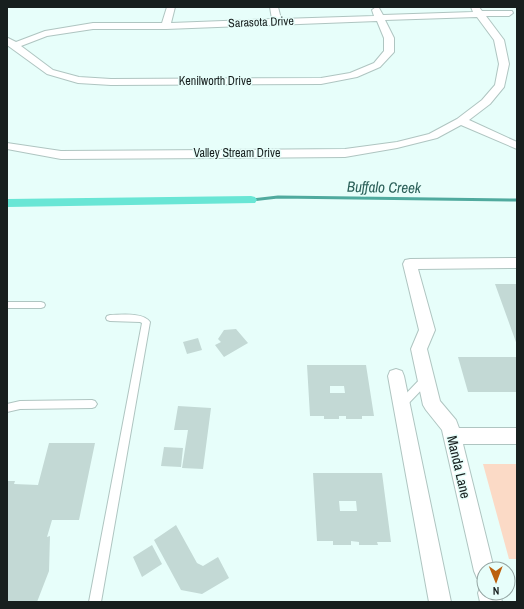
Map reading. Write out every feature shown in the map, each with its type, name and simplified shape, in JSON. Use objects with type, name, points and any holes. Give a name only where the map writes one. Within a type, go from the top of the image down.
[{"type":"street","points":[[166,26],[171,7]]},
{"type":"street","points":[[274,7],[277,22]]},
{"type":"street","name":"Kenilworth Drive","points":[[11,43],[50,72],[78,80],[111,82],[321,81],[353,75],[371,68],[377,65],[389,52],[389,38],[375,7]]},
{"type":"street","name":"Sarasota Drive","points":[[11,43],[45,34],[93,26],[166,26],[277,22],[477,10],[510,13]]},
{"type":"street","name":"Valley Stream Drive","points":[[7,146],[61,155],[345,153],[397,145],[433,136],[462,121],[486,102],[500,85],[504,64],[499,40],[477,10]]},
{"type":"street","points":[[462,121],[517,146]]},
{"type":"street","name":"Manda Lane","points":[[482,561],[450,426],[432,405],[419,349],[427,330],[410,264],[517,263]]},
{"type":"street","points":[[396,376],[440,602]]},
{"type":"street","points":[[452,436],[517,436]]},
{"type":"lane","points":[[7,305],[41,305]]},
{"type":"lane","points":[[95,602],[146,322],[141,319],[110,318]]},
{"type":"lane","points":[[402,404],[426,379]]},
{"type":"lane","points":[[7,408],[20,405],[92,404]]},
{"type":"shaded area","points":[[483,464],[517,464],[517,559],[509,559]]},
{"type":"building","points":[[495,284],[517,284],[517,345]]},
{"type":"building","points":[[236,329],[248,343],[224,357],[215,345],[221,342],[218,339],[224,330]]},
{"type":"building","points":[[198,338],[202,350],[187,354],[183,342]]},
{"type":"building","points":[[458,357],[517,357],[517,392],[468,392]]},
{"type":"building","points":[[307,365],[366,365],[374,416],[362,416],[362,419],[346,419],[346,416],[339,416],[339,419],[324,419],[324,416],[310,416]],"holes":[[[330,386],[344,386],[345,393],[330,393]]]},
{"type":"building","points":[[178,406],[211,408],[203,469],[182,468],[188,430],[174,430]]},
{"type":"building","points":[[49,443],[95,443],[79,520],[52,520],[47,537],[50,536],[49,571],[37,602],[7,602],[7,481],[15,481],[14,484],[38,485]]},
{"type":"building","points":[[164,447],[183,448],[181,467],[161,466]]},
{"type":"building","points":[[313,473],[382,473],[391,542],[377,542],[378,545],[359,545],[359,542],[351,541],[351,545],[333,545],[333,541],[317,541]],"holes":[[[339,501],[356,501],[357,511],[340,511]]]},
{"type":"building","points":[[176,525],[197,563],[203,566],[218,557],[229,578],[202,594],[181,590],[154,540]]},
{"type":"building","points":[[152,545],[162,564],[142,577],[133,557]]},
{"type":"waterway","name":"Buffalo Creek","points":[[251,200],[278,197],[517,200]]},
{"type":"waterway","points":[[7,203],[251,200]]}]
